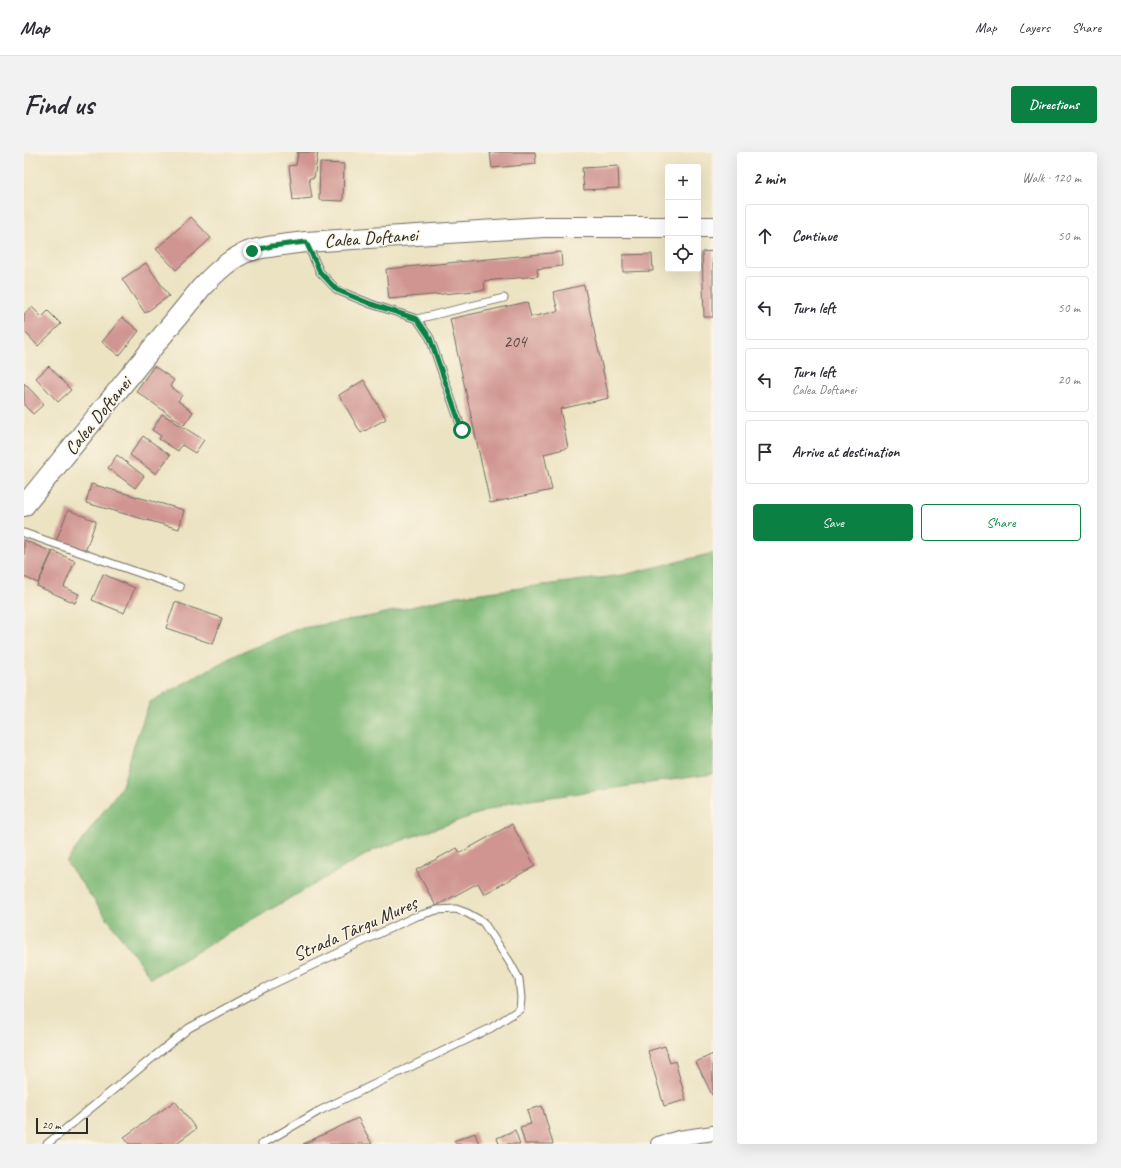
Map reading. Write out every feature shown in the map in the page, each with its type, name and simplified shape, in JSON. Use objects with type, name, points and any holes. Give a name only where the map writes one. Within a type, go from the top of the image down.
[{"type":"main road","name":"Calea Doftanei","points":[[24,506],[212,277],[235,259],[252,251],[272,246],[306,242],[544,227],[665,227]]},
{"type":"main road","points":[[701,227],[713,227]]},
{"type":"street","points":[[658,1144],[678,1138],[713,1133]]},
{"type":"lane","points":[[306,242],[320,272],[337,290],[371,304],[417,319],[504,298]]},
{"type":"lane","points":[[417,319],[430,338],[462,430]]},
{"type":"lane","points":[[24,534],[180,587]]},
{"type":"lane","name":"Strada Târgu Mureș","points":[[47,1144],[189,1028],[254,993],[420,915],[437,910],[456,909],[483,922],[519,979],[521,998],[520,1009],[491,1028],[319,1111],[262,1144]]},
{"type":"green space","points":[[713,553],[713,774],[509,803],[374,850],[151,978],[66,862],[122,786],[136,739],[150,702],[235,655],[297,629],[377,615],[457,596],[623,575]]},
{"type":"building","points":[[298,152],[318,152],[314,178],[309,178],[312,198],[293,200],[289,166],[296,165]]},
{"type":"building","points":[[490,152],[535,152],[536,164],[492,168]]},
{"type":"building","points":[[320,163],[344,164],[343,201],[319,200]]},
{"type":"building","points":[[618,166],[619,188],[584,190],[582,168]]},
{"type":"building","points":[[191,217],[211,238],[176,270],[156,249]]},
{"type":"building","points":[[713,251],[713,317],[704,317],[702,252]]},
{"type":"building","points":[[561,252],[562,266],[537,269],[538,276],[484,281],[485,290],[389,299],[386,269]]},
{"type":"building","points":[[652,254],[653,271],[623,272],[623,255]]},
{"type":"building","points":[[146,263],[169,296],[145,313],[122,279]]},
{"type":"building","points":[[584,285],[609,398],[560,409],[568,448],[544,454],[552,490],[490,503],[450,319],[527,302],[531,317],[558,311],[553,292]]},
{"type":"building","points":[[32,307],[42,317],[48,311],[61,324],[38,346],[24,331],[24,314]]},
{"type":"building","points":[[122,317],[139,331],[119,356],[102,342]]},
{"type":"building","points":[[49,366],[71,390],[58,402],[36,378]]},
{"type":"building","points":[[154,366],[174,380],[170,386],[182,395],[178,401],[193,412],[184,425],[136,391]]},
{"type":"building","points":[[364,380],[386,419],[361,433],[339,395]]},
{"type":"building","points":[[24,383],[44,404],[33,414],[24,405]]},
{"type":"building","points":[[162,414],[204,440],[195,453],[182,445],[178,451],[159,439],[161,436],[152,430]]},
{"type":"building","points":[[143,436],[170,455],[156,474],[130,455]]},
{"type":"building","points":[[117,455],[144,476],[135,488],[108,468]]},
{"type":"building","points":[[91,484],[184,510],[179,529],[86,503]]},
{"type":"building","points":[[68,510],[96,521],[85,552],[56,541]]},
{"type":"building","points":[[24,540],[52,552],[38,583],[24,577]]},
{"type":"building","points":[[53,551],[75,561],[64,587],[79,594],[75,603],[37,586]]},
{"type":"building","points":[[103,574],[135,588],[124,613],[92,600]]},
{"type":"building","points":[[175,602],[222,618],[213,644],[166,628]]},
{"type":"building","points":[[512,824],[535,866],[484,894],[478,883],[436,906],[416,870],[457,848],[460,853]]},
{"type":"building","points":[[665,1046],[670,1063],[675,1061],[686,1100],[664,1106],[648,1051]]},
{"type":"building","points":[[713,1054],[713,1094],[712,1095],[696,1062]]},
{"type":"building","points":[[175,1101],[196,1129],[175,1144],[129,1144],[124,1137]]},
{"type":"building","points":[[542,1106],[553,1144],[525,1144],[520,1127],[531,1124],[527,1110]]},
{"type":"building","points":[[358,1118],[372,1144],[303,1144]]},
{"type":"building","points":[[515,1130],[520,1144],[499,1144],[497,1138]]},
{"type":"building","points":[[475,1133],[479,1144],[456,1144],[454,1141]]},
{"type":"route","points":[[252,251],[272,246],[306,242],[320,272],[337,290],[371,304],[417,319],[430,338],[462,430]]}]
